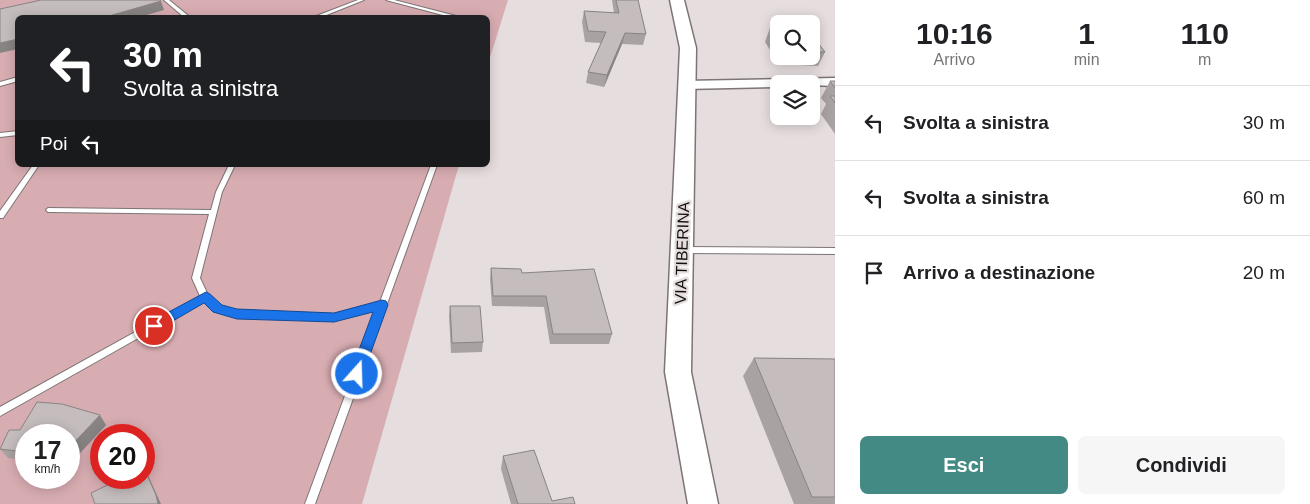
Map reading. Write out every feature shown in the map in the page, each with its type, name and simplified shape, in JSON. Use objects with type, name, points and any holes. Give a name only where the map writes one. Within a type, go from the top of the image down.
[{"type":"main road","name":"VIA TIBERINA","points":[[678,0],[688,48],[685,85],[678,372],[704,504]]},
{"type":"street","points":[[685,85],[835,82]]},
{"type":"lane","points":[[166,0],[185,15]]},
{"type":"lane","points":[[321,15],[362,0]]},
{"type":"lane","points":[[388,0],[450,15]]},
{"type":"lane","points":[[0,82],[15,79]]},
{"type":"lane","points":[[0,136],[15,134]]},
{"type":"lane","points":[[0,216],[35,167]]},
{"type":"lane","points":[[231,167],[219,192],[196,278],[206,297],[218,308],[237,314],[334,317],[382,305]]},
{"type":"lane","points":[[310,504],[433,167]]},
{"type":"lane","points":[[50,210],[213,212]]},
{"type":"lane","points":[[682,250],[835,251]]},
{"type":"lane","points":[[0,412],[206,297]]},
{"type":"shaded area","points":[[0,0],[508,0],[490,58],[490,15],[15,15],[15,167],[458,167],[362,504],[0,504]]},
{"type":"building","points":[[41,0],[161,1],[112,15],[15,15],[15,40],[0,43],[0,9]]},
{"type":"building","points":[[616,0],[638,0],[646,34],[625,33],[607,75],[588,72],[606,32],[588,31],[584,11],[619,13]]},
{"type":"building","points":[[820,46],[825,52],[820,52]]},
{"type":"building","points":[[830,81],[835,81],[835,88]]},
{"type":"building","points":[[830,96],[835,96],[835,103]]},
{"type":"building","points":[[491,268],[521,269],[522,273],[594,269],[612,334],[553,334],[546,296],[493,296]]},
{"type":"building","points":[[450,306],[480,306],[483,342],[452,343]]},
{"type":"building","points":[[754,358],[835,359],[835,497],[812,497]]},
{"type":"building","points":[[37,402],[62,404],[100,415],[80,436],[80,424],[24,424]]},
{"type":"building","points":[[9,430],[15,430],[15,451],[0,449]]},
{"type":"building","points":[[534,450],[552,501],[573,497],[575,504],[518,504],[503,456]]},
{"type":"building","points":[[99,489],[153,489],[158,504],[95,504],[91,493]]},
{"type":"route","points":[[154,326],[206,297],[218,308],[237,314],[334,317],[382,305],[357,374]]}]
